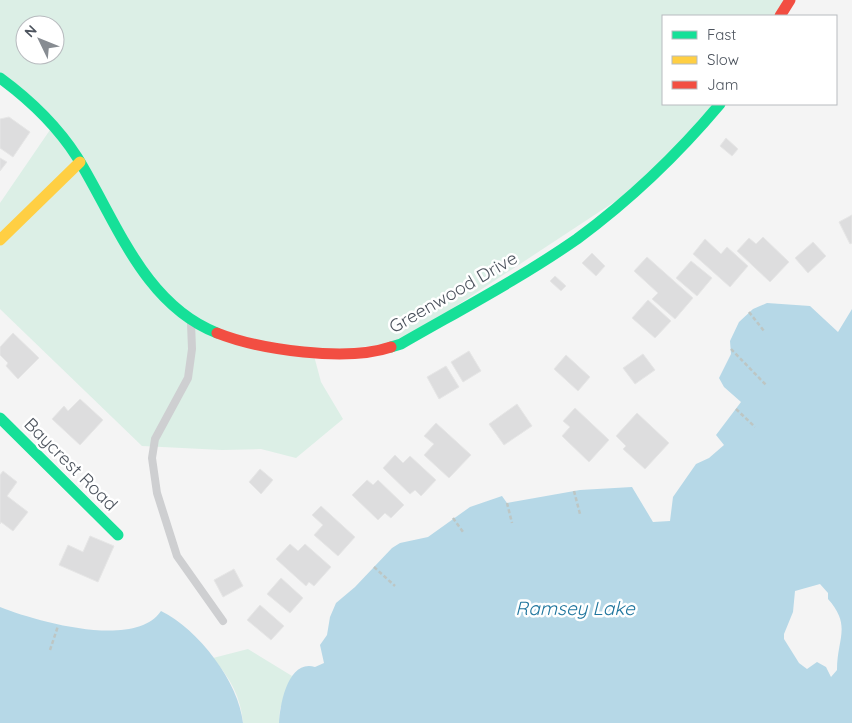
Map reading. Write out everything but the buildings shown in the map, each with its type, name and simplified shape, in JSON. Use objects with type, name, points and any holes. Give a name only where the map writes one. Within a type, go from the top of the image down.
[{"type":"street","points":[[781,15],[790,0]]},
{"type":"street","name":"Greenwood Drive","points":[[0,78],[46,117],[80,162],[148,274],[174,309],[191,320],[221,334],[260,344],[312,352],[368,354],[401,344],[576,239],[610,214],[664,165],[719,105]]},
{"type":"street","points":[[0,240],[80,162]]},
{"type":"street","name":"Baycrest Road","points":[[0,418],[118,535]]},
{"type":"lane","points":[[191,320],[192,349],[188,378],[157,433],[152,458],[157,493],[177,556],[223,621]]},
{"type":"path","points":[[750,312],[764,331]]},
{"type":"path","points":[[731,349],[767,386]]},
{"type":"path","points":[[736,409],[755,427]]},
{"type":"path","points":[[574,491],[580,514]]},
{"type":"path","points":[[507,503],[512,523]]},
{"type":"path","points":[[454,518],[462,532]]},
{"type":"path","points":[[374,567],[395,586]]},
{"type":"path","points":[[50,650],[58,626]]},
{"type":"green space","points":[[0,0],[789,0],[780,15],[662,15],[662,105],[717,105],[637,187],[400,343],[313,352],[321,382],[343,419],[296,458],[261,449],[222,450],[142,446],[0,309],[0,203],[54,124],[0,76]]},
{"type":"green space","points":[[248,649],[292,676],[280,709],[279,723],[243,723],[240,705],[234,688],[213,658]]},
{"type":"water","name":"Ramsey Lake","points":[[767,303],[810,306],[838,332],[852,309],[852,723],[279,723],[281,705],[292,676],[306,666],[315,667],[324,663],[320,645],[327,635],[330,617],[336,603],[355,587],[392,548],[400,543],[428,537],[470,507],[502,496],[507,503],[580,490],[632,487],[653,522],[670,521],[673,497],[696,464],[709,458],[724,445],[716,435],[741,402],[724,387],[719,378],[731,354],[730,341],[739,322],[753,309]],"holes":[[[820,584],[828,593],[828,599],[840,617],[842,633],[837,670],[831,677],[826,667],[817,662],[807,669],[799,663],[784,639],[784,634],[793,612],[795,591]]]},
{"type":"water","points":[[0,607],[59,625],[108,631],[130,629],[148,623],[161,611],[189,630],[214,658],[234,691],[243,723],[0,723]]},
{"type":"traffic: fast","points":[[0,78],[22,95],[61,135],[77,157],[119,233],[150,281],[169,302],[191,320],[217,333]]},
{"type":"traffic: fast","points":[[391,347],[401,344],[490,293],[577,239],[653,176],[719,105]]},
{"type":"traffic: fast","points":[[0,418],[118,535]]},
{"type":"traffic: slow","points":[[0,240],[80,162]]},
{"type":"traffic: jam","points":[[781,15],[790,0]]},
{"type":"traffic: jam","points":[[217,333],[279,349],[328,354],[351,354],[391,347]]}]
